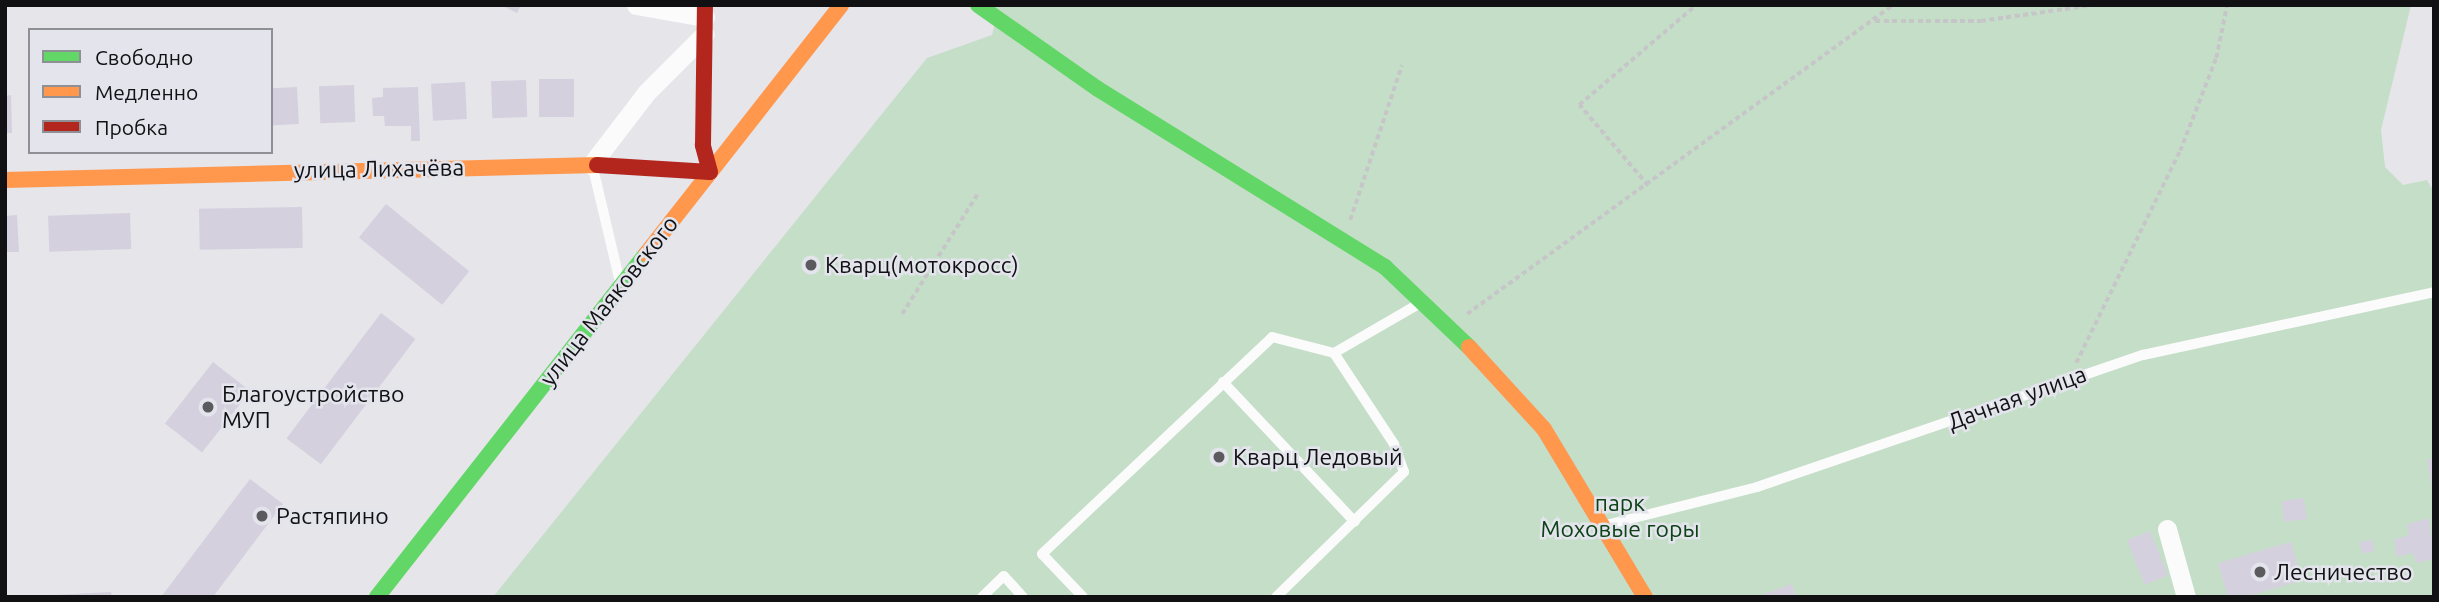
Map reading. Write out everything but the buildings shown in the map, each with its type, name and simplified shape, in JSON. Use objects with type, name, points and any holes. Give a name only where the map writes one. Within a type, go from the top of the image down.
[{"type":"street","points":[[636,5],[705,19]]},
{"type":"street","name":"улица Маяковского","points":[[377,597],[841,5]]},
{"type":"street","points":[[978,5],[1098,89],[1346,243],[1425,300],[1515,391],[1606,525],[1645,597]]},
{"type":"street","points":[[592,165],[619,124],[705,19]]},
{"type":"street","points":[[705,19],[703,145],[710,172]]},
{"type":"street","name":"улица Лихачёва","points":[[5,180],[592,165],[710,172]]},
{"type":"street","points":[[2167,530],[2186,597]]},
{"type":"lane","points":[[592,165],[621,286]]},
{"type":"lane","name":"Дачная улица","points":[[1606,525],[1757,486],[2144,355],[2434,292]]},
{"type":"lane","points":[[1334,353],[1425,300]]},
{"type":"lane","points":[[1083,597],[1042,554],[1272,337],[1334,353],[1394,444],[1404,472],[1276,597]]},
{"type":"lane","points":[[1223,383],[1355,522]]},
{"type":"lane","points":[[982,597],[1004,576],[1023,597]]},
{"type":"path","points":[[1648,186],[1579,104],[1696,5]]},
{"type":"path","points":[[1451,325],[1648,186],[1893,5]]},
{"type":"path","points":[[1873,21],[1981,21],[2092,5]]},
{"type":"path","points":[[2067,381],[2180,151],[2216,58],[2227,5]]},
{"type":"path","points":[[1346,243],[1356,187],[1402,65]]},
{"type":"path","points":[[902,314],[977,195]]},
{"type":"green space","name":"парк Моховые горы","points":[[978,5],[2411,5],[2381,130],[2385,167],[2403,185],[2427,180],[2434,192],[2434,597],[493,597],[927,58],[992,35],[997,15]]},
{"type":"traffic: fast","points":[[978,5],[1098,89],[1385,267],[1469,347]]},
{"type":"traffic: fast","points":[[377,597],[646,254]]},
{"type":"traffic: slow","points":[[646,254],[841,5]]},
{"type":"traffic: slow","points":[[5,180],[597,165]]},
{"type":"traffic: slow","points":[[1469,347],[1544,429],[1645,597]]},
{"type":"traffic: jam","points":[[597,165],[710,172],[703,145],[705,5]]},
{"type":"place","name":"Кварц(мотокросс)","points":[[811,265]]},
{"type":"place","name":"Благоустройство МУП","points":[[208,407]]},
{"type":"place","name":"Кварц Ледовый","points":[[1219,457]]},
{"type":"place","name":"Растяпино","points":[[262,516]]},
{"type":"place","name":"Лесничество","points":[[2260,572]]}]
